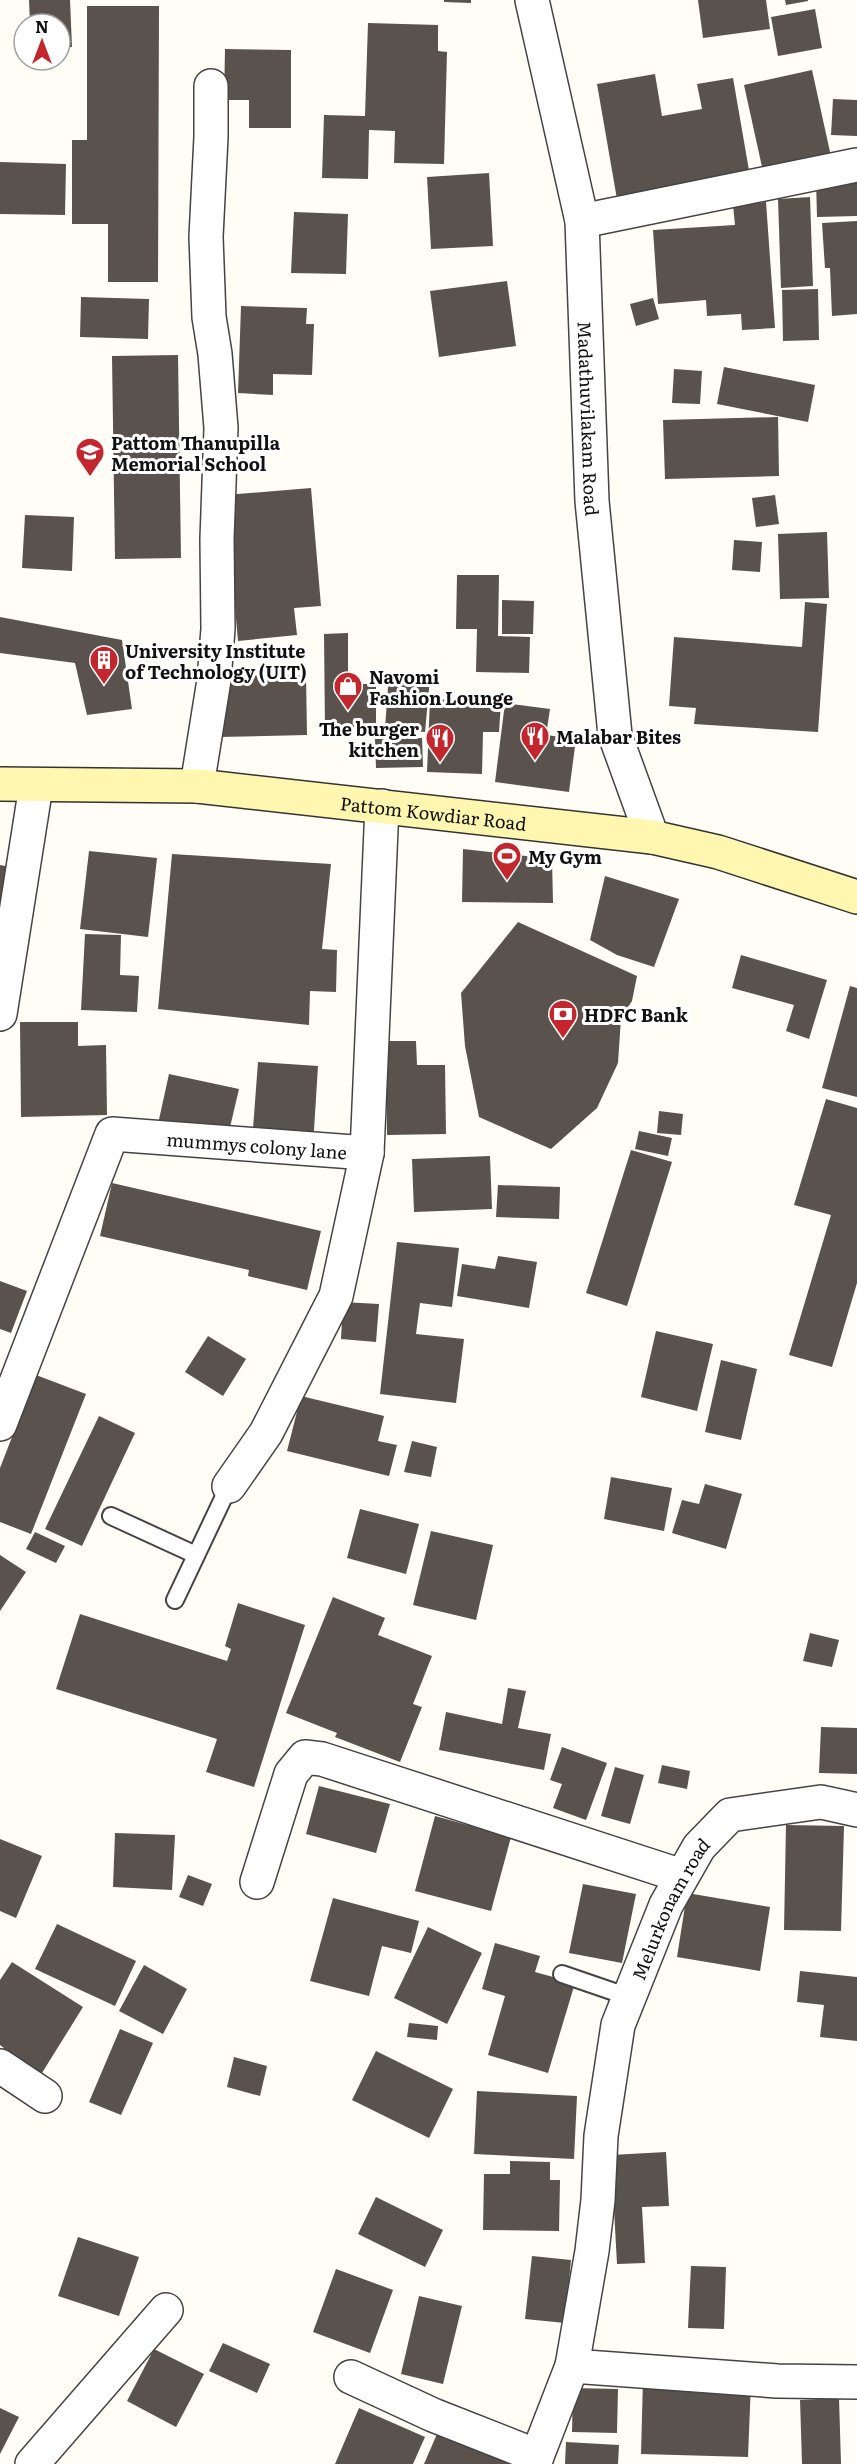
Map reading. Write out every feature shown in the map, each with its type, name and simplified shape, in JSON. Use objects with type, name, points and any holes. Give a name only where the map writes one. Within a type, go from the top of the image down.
[{"type":"main road","name":"Pattom Kowdiar Road","points":[[0,784],[197,786],[652,837],[718,852],[857,897]]},
{"type":"street","name":"Madathuvilakam Road","points":[[532,0],[582,221],[592,501],[615,735],[652,837]]},
{"type":"street","points":[[197,786],[214,680],[218,630],[216,539],[221,428],[215,354],[209,317],[206,237],[211,86]]},
{"type":"street","points":[[582,221],[857,165]]},
{"type":"street","points":[[0,1014],[36,786]]},
{"type":"street","name":"mummys colony lane","points":[[0,1424],[112,1134],[367,1153],[382,806]]},
{"type":"street","points":[[229,1486],[266,1433],[336,1296],[367,1153]]},
{"type":"street","points":[[257,1882],[291,1774],[305,1757],[322,1759],[682,1876]]},
{"type":"street","name":"Melurkonam road","points":[[535,2460],[572,2366],[592,2251],[598,2200],[601,2136],[618,2025],[666,1905],[699,1847],[730,1815],[821,1802],[857,1810]]},
{"type":"street","points":[[0,2066],[45,2096]]},
{"type":"street","points":[[32,2464],[166,2310]]},
{"type":"street","points":[[572,2366],[777,2381],[857,2382]]},
{"type":"street","points":[[351,2377],[535,2460]]},
{"type":"lane","points":[[175,1600],[229,1486]]},
{"type":"lane","points":[[111,1516],[196,1556]]},
{"type":"lane","points":[[562,1974],[629,1997]]},
{"type":"building","points":[[29,0],[70,0],[71,12],[30,12]]},
{"type":"building","points":[[444,0],[471,0],[471,3],[444,2]]},
{"type":"building","points":[[698,0],[766,0],[770,29],[703,38]]},
{"type":"building","points":[[785,0],[808,0],[808,1],[786,5]]},
{"type":"building","points":[[87,6],[159,6],[158,282],[108,282],[108,224],[72,224],[72,140],[87,140]]},
{"type":"building","points":[[815,9],[822,48],[778,56],[771,17]]},
{"type":"building","points":[[368,23],[438,25],[438,51],[447,52],[444,164],[394,163],[395,131],[369,130],[368,179],[322,178],[324,115],[365,116]]},
{"type":"building","points":[[225,49],[291,50],[291,128],[249,128],[249,100],[224,100]]},
{"type":"building","points":[[812,70],[832,161],[764,176],[744,85]]},
{"type":"building","points":[[655,74],[662,116],[702,109],[697,84],[733,78],[751,182],[618,205],[597,84]]},
{"type":"building","points":[[833,99],[857,100],[857,136],[831,135]]},
{"type":"building","points":[[0,162],[66,164],[65,215],[0,214]]},
{"type":"building","points":[[489,173],[493,246],[431,249],[427,177]]},
{"type":"building","points":[[857,180],[857,216],[817,217],[816,181]]},
{"type":"building","points":[[810,197],[813,286],[781,288],[778,199]]},
{"type":"building","points":[[766,202],[775,328],[742,330],[741,314],[707,316],[706,300],[658,304],[653,230],[735,225],[733,205]]},
{"type":"building","points":[[294,212],[348,214],[346,274],[291,273]]},
{"type":"building","points":[[857,221],[857,314],[832,316],[830,268],[825,268],[822,223]]},
{"type":"building","points":[[507,281],[516,346],[439,357],[430,291]]},
{"type":"building","points":[[818,289],[819,340],[783,341],[782,290]]},
{"type":"building","points":[[81,297],[149,299],[148,339],[80,337]]},
{"type":"building","points":[[653,298],[659,319],[636,326],[630,304]]},
{"type":"building","points":[[241,306],[307,308],[306,324],[314,324],[312,375],[273,374],[273,395],[238,393]]},
{"type":"building","points":[[178,355],[181,558],[115,559],[112,356]]},
{"type":"building","points":[[724,367],[815,385],[808,422],[717,404]]},
{"type":"building","points":[[674,369],[702,371],[700,404],[672,403]]},
{"type":"building","points":[[778,417],[779,476],[665,479],[663,420]]},
{"type":"building","points":[[311,488],[321,606],[294,608],[297,635],[238,641],[225,495]]},
{"type":"building","points":[[775,495],[779,524],[756,527],[752,498]]},
{"type":"building","points":[[25,515],[74,517],[72,571],[22,568]]},
{"type":"building","points":[[827,532],[829,598],[780,599],[778,534]]},
{"type":"building","points":[[734,540],[762,542],[760,572],[732,570]]},
{"type":"building","points":[[457,575],[499,575],[498,636],[530,637],[529,673],[476,672],[477,629],[456,629]]},
{"type":"building","points":[[502,600],[534,601],[533,634],[502,634]]},
{"type":"building","points":[[805,602],[827,604],[818,732],[694,724],[696,708],[669,706],[674,637],[802,647]]},
{"type":"building","name":"University Institute of Technology (UIT)","points":[[0,617],[122,640],[132,709],[87,715],[75,663],[0,653]]},
{"type":"building","points":[[348,633],[348,684],[376,684],[376,729],[325,729],[324,634]]},
{"type":"building","points":[[389,674],[430,678],[425,732],[385,728]]},
{"type":"building","points":[[306,675],[307,735],[219,737],[218,676]]},
{"type":"building","points":[[430,699],[501,702],[499,732],[483,732],[482,774],[427,772]]},
{"type":"building","name":"Malabar Bites","points":[[505,703],[550,709],[546,735],[576,739],[569,792],[495,782]]},
{"type":"building","points":[[422,738],[423,767],[376,768],[375,739]]},
{"type":"building","name":"My Gym","points":[[463,849],[552,859],[553,903],[462,902]]},
{"type":"building","points":[[89,851],[157,858],[148,937],[80,929]]},
{"type":"building","points":[[172,854],[331,864],[322,949],[337,950],[336,992],[310,991],[309,1025],[158,1009]]},
{"type":"building","points":[[0,865],[11,867],[0,910]]},
{"type":"building","points":[[605,876],[679,899],[654,967],[617,955],[590,940]]},
{"type":"building","points":[[518,922],[637,976],[632,1001],[621,1018],[618,1063],[597,1108],[551,1149],[479,1117],[465,1046],[461,993]]},
{"type":"building","points":[[85,934],[121,935],[120,975],[139,976],[137,1012],[81,1010]]},
{"type":"building","points":[[741,955],[827,980],[809,1039],[786,1031],[794,1005],[732,988]]},
{"type":"building","points":[[850,986],[857,988],[857,1097],[822,1088]]},
{"type":"building","points":[[20,1022],[78,1022],[78,1046],[106,1045],[107,1115],[21,1117]]},
{"type":"building","points":[[386,1041],[416,1041],[417,1065],[445,1065],[446,1134],[387,1135]]},
{"type":"building","points":[[258,1062],[318,1066],[313,1146],[252,1142]]},
{"type":"building","points":[[169,1074],[239,1089],[227,1140],[158,1124]]},
{"type":"building","points":[[826,1099],[857,1108],[857,1283],[832,1367],[789,1355],[831,1215],[794,1205]]},
{"type":"building","points":[[659,1111],[683,1114],[681,1135],[657,1133]]},
{"type":"building","points":[[639,1131],[672,1138],[668,1156],[635,1149]]},
{"type":"building","points":[[631,1150],[672,1162],[627,1306],[586,1293]]},
{"type":"building","points":[[490,1156],[492,1209],[414,1212],[412,1159]]},
{"type":"building","points":[[112,1183],[321,1231],[307,1290],[248,1276],[249,1270],[100,1236]]},
{"type":"building","points":[[498,1185],[560,1187],[559,1219],[496,1217]]},
{"type":"building","points":[[397,1242],[459,1248],[452,1307],[420,1303],[416,1334],[464,1339],[456,1403],[380,1394]]},
{"type":"building","points":[[498,1256],[537,1262],[529,1308],[457,1296],[462,1264],[495,1269]]},
{"type":"building","points":[[0,1281],[27,1291],[11,1333],[0,1329]]},
{"type":"building","points":[[343,1302],[379,1304],[376,1342],[341,1339]]},
{"type":"building","points":[[656,1331],[713,1344],[697,1411],[641,1397]]},
{"type":"building","points":[[208,1336],[246,1359],[223,1396],[185,1372]]},
{"type":"building","points":[[721,1360],[757,1369],[741,1440],[705,1432]]},
{"type":"building","points":[[36,1375],[86,1394],[31,1534],[0,1522],[0,1468]]},
{"type":"building","points":[[301,1396],[384,1416],[378,1441],[397,1445],[389,1476],[287,1451]]},
{"type":"building","points":[[99,1416],[135,1433],[82,1546],[45,1529]]},
{"type":"building","points":[[412,1441],[437,1447],[431,1477],[404,1472]]},
{"type":"building","points":[[611,1477],[672,1488],[664,1531],[604,1519]]},
{"type":"building","points":[[705,1484],[742,1494],[726,1549],[672,1533],[682,1500],[699,1504]]},
{"type":"building","points":[[360,1509],[419,1524],[406,1574],[347,1558]]},
{"type":"building","points":[[431,1531],[493,1545],[476,1620],[413,1605]]},
{"type":"building","points":[[35,1532],[65,1546],[56,1563],[26,1549]]},
{"type":"building","points":[[0,1555],[26,1572],[0,1611]]},
{"type":"building","points":[[333,1597],[385,1618],[378,1635],[432,1656],[413,1704],[422,1707],[400,1762],[335,1737],[337,1733],[286,1713]]},
{"type":"building","points":[[238,1603],[305,1625],[254,1787],[206,1772],[217,1739],[56,1689],[80,1614],[227,1661],[231,1649],[225,1646]]},
{"type":"building","points":[[810,1633],[839,1640],[832,1667],[803,1661]]},
{"type":"building","points":[[508,1688],[526,1691],[518,1728],[551,1734],[544,1770],[439,1750],[446,1712],[502,1724]]},
{"type":"building","points":[[821,1727],[857,1728],[857,1774],[819,1773]]},
{"type":"building","points":[[562,1747],[607,1763],[586,1820],[553,1808],[562,1784],[550,1780]]},
{"type":"building","points":[[662,1765],[690,1771],[687,1789],[658,1783]]},
{"type":"building","points":[[615,1767],[644,1775],[630,1824],[601,1816]]},
{"type":"building","points":[[319,1786],[390,1804],[376,1853],[306,1834]]},
{"type":"building","points":[[435,1816],[511,1837],[491,1911],[415,1891]]},
{"type":"building","points":[[786,1825],[844,1826],[841,1931],[784,1930]]},
{"type":"building","points":[[115,1833],[175,1835],[172,1890],[113,1887]]},
{"type":"building","points":[[0,1839],[42,1856],[16,1918],[0,1911]]},
{"type":"building","points":[[188,1875],[212,1884],[203,1906],[179,1897]]},
{"type":"building","points":[[583,1884],[636,1894],[622,1963],[569,1953]]},
{"type":"building","points":[[687,1893],[770,1907],[760,1971],[677,1957]]},
{"type":"building","points":[[333,1898],[419,1921],[411,1953],[382,1946],[369,1996],[310,1981]]},
{"type":"building","points":[[57,1924],[136,1961],[115,2006],[35,1969]]},
{"type":"building","points":[[428,1927],[482,1953],[447,2024],[394,1998]]},
{"type":"building","points":[[495,1943],[540,1956],[535,1972],[575,1983],[548,2073],[488,2055],[505,1996],[482,1989]]},
{"type":"building","points":[[12,1962],[83,2007],[37,2081],[0,2053],[4,2048],[0,2045],[0,1980]]},
{"type":"building","points":[[144,1965],[187,1989],[163,2034],[119,2011]]},
{"type":"building","points":[[800,1971],[857,1977],[857,2041],[820,2037],[824,2005],[797,2002]]},
{"type":"building","points":[[409,2023],[438,2026],[437,2040],[407,2037]]},
{"type":"building","points":[[120,2029],[153,2043],[121,2115],[89,2102]]},
{"type":"building","points":[[376,2051],[453,2089],[429,2138],[352,2100]]},
{"type":"building","points":[[234,2057],[267,2066],[260,2096],[227,2087]]},
{"type":"building","points":[[477,2091],[577,2096],[574,2159],[474,2154]]},
{"type":"building","points":[[666,2152],[669,2206],[642,2207],[645,2263],[617,2264],[611,2155]]},
{"type":"building","points":[[510,2161],[550,2162],[550,2180],[560,2180],[559,2231],[483,2230],[484,2174],[510,2174]]},
{"type":"building","points":[[376,2197],[443,2230],[425,2267],[358,2234]]},
{"type":"building","points":[[78,2237],[139,2257],[119,2316],[58,2296]]},
{"type":"building","points":[[532,2256],[571,2260],[565,2323],[525,2319]]},
{"type":"building","points":[[691,2266],[726,2267],[724,2329],[688,2328]]},
{"type":"building","points":[[336,2269],[393,2290],[370,2353],[313,2332]]},
{"type":"building","points":[[419,2296],[462,2306],[443,2384],[401,2374]]},
{"type":"building","points":[[223,2343],[270,2364],[257,2393],[209,2371]]},
{"type":"building","points":[[154,2349],[204,2374],[176,2427],[127,2401]]},
{"type":"building","points":[[643,2379],[751,2382],[748,2457],[641,2454]]},
{"type":"building","points":[[573,2388],[618,2389],[617,2433],[572,2432]]},
{"type":"building","points":[[839,2398],[841,2464],[802,2464],[800,2400]]},
{"type":"building","points":[[0,2408],[19,2417],[0,2454]]},
{"type":"building","points":[[359,2408],[425,2437],[413,2464],[335,2464]]},
{"type":"building","points":[[440,2427],[514,2464],[424,2464]]},
{"type":"building","points":[[566,2442],[619,2445],[618,2464],[565,2464]]},
{"type":"place","name":"Pattom Thanupilla Memorial School","points":[[90,478]]},
{"type":"place","name":"University Institute of Technology (UIT)","points":[[104,686]]},
{"type":"place","name":"Navomi Fashion Lounge","points":[[348,712]]},
{"type":"place","name":"Malabar Bites","points":[[535,762]]},
{"type":"place","name":"The burger kitchen","points":[[440,764]]},
{"type":"place","name":"My Gym","points":[[507,882]]},
{"type":"place","name":"HDFC Bank","points":[[563,1040]]}]
